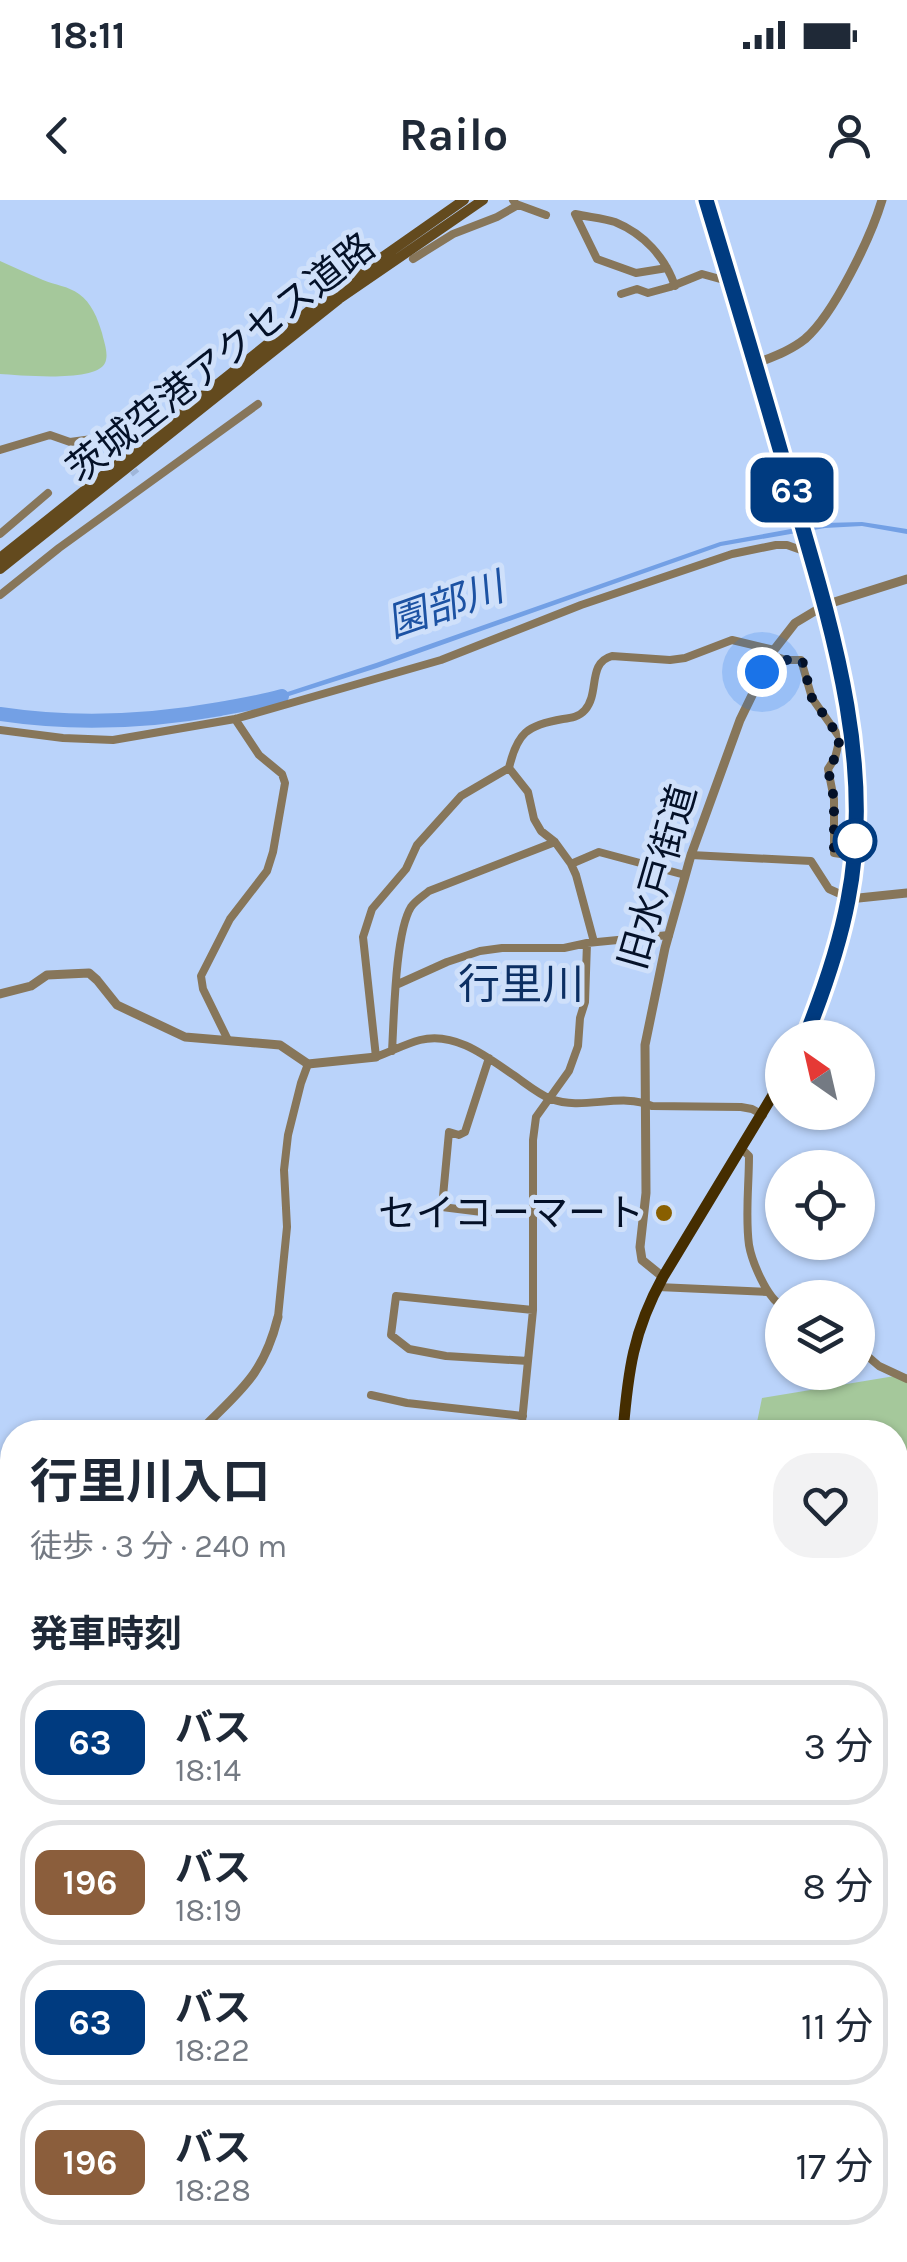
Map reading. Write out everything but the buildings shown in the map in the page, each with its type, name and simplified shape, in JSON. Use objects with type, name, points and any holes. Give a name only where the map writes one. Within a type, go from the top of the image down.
[{"type":"main road","name":"茨城空港アクセス道路","points":[[0,558],[334,290],[464,200]]},
{"type":"main road","name":"茨城空港アクセス道路","points":[[0,570],[339,299],[483,200]]},
{"type":"main road","points":[[706,200],[825,605],[842,675],[852,742],[856,786],[849,898],[835,956],[812,1020]]},
{"type":"main road","points":[[624,1420],[630,1360],[640,1326],[661,1282],[765,1111]]},
{"type":"street","points":[[755,364],[797,345],[819,323],[861,254],[882,200]]},
{"type":"street","points":[[414,259],[453,234],[497,217],[516,202],[546,216]]},
{"type":"street","points":[[668,268],[636,273],[597,259],[576,214],[616,222],[649,243],[668,268],[675,286]]},
{"type":"street","points":[[621,294],[637,289],[648,293],[702,274],[731,282]]},
{"type":"street","points":[[0,594],[258,404]]},
{"type":"street","points":[[0,450],[50,435],[70,442],[107,437],[119,452]]},
{"type":"street","points":[[136,474],[146,485]]},
{"type":"street","points":[[0,534],[48,492]]},
{"type":"street","points":[[0,730],[113,740],[235,719],[441,660],[582,605],[732,554],[776,545],[801,550],[808,544]]},
{"type":"street","name":"旧水戸街道","points":[[661,1282],[642,1260],[640,1246],[646,1193],[645,1045],[691,854],[740,720],[772,652],[795,622],[825,605],[907,579]]},
{"type":"street","points":[[376,1057],[363,937],[372,908],[406,869],[417,845],[461,796],[509,768],[517,740],[537,724],[575,718],[586,710],[597,666],[604,658],[685,658],[732,640],[786,660],[802,660],[812,698],[840,738],[828,769],[834,799],[834,853]]},
{"type":"street","points":[[228,1040],[202,989],[201,976],[230,919],[267,871],[286,783],[282,774],[258,755],[235,719]]},
{"type":"street","points":[[509,768],[528,792],[534,818],[542,831],[555,842],[576,875],[590,943],[578,1046],[569,1070],[536,1117],[532,1144],[533,1310],[522,1420]]},
{"type":"street","points":[[392,1051],[404,927],[414,903],[429,891],[555,842]]},
{"type":"street","points":[[570,864],[599,852],[685,875]]},
{"type":"street","points":[[691,854],[811,861],[834,853],[854,856]]},
{"type":"street","points":[[811,861],[829,889],[849,898],[907,893]]},
{"type":"street","points":[[396,985],[480,952],[564,948],[669,935]]},
{"type":"street","points":[[0,994],[30,986],[48,975],[89,972],[117,1005],[185,1036],[280,1045],[308,1064],[376,1057],[422,1039],[445,1040],[471,1047],[549,1099],[741,1108],[763,1115]]},
{"type":"street","points":[[489,1058],[465,1132],[449,1132],[442,1208],[482,1212],[532,1210]]},
{"type":"street","points":[[211,1420],[252,1380],[271,1345],[278,1318],[287,1227],[284,1170],[288,1136],[308,1064]]},
{"type":"street","points":[[742,1149],[749,1156],[749,1247],[765,1287]]},
{"type":"street","points":[[661,1282],[765,1292]]},
{"type":"street","points":[[528,1362],[409,1350],[392,1335],[396,1296],[533,1310]]},
{"type":"street","points":[[875,1362],[907,1380]]},
{"type":"street","points":[[370,1395],[523,1416]]},
{"type":"green space","points":[[0,261],[83,297],[100,328],[105,363],[73,376],[0,374]]},
{"type":"green space","points":[[907,1374],[907,1420],[757,1420],[762,1398],[810,1390],[875,1390],[875,1379]]},
{"type":"water","points":[[862,522],[907,529],[907,534],[862,526],[825,528],[721,546],[267,703],[266,699],[720,542],[824,523]]},
{"type":"waterway","name":"園部川","points":[[0,714],[82,721],[138,719],[220,709],[282,696]]},
{"type":"tunnel","points":[[119,451],[136,474]]},
{"type":"bus line","name":"63","points":[[706,200],[825,605],[845,690],[852,742],[856,811],[849,898],[835,956],[812,1020]]},
{"type":"place","name":"セイコーマート","points":[[664,1213]]},
{"type":"district","name":"行里川","points":[[521,985]]},
{"type":"route","points":[[762,672],[771,655],[802,660],[809,692],[840,738],[828,769],[834,799],[834,853],[855,841]]}]
